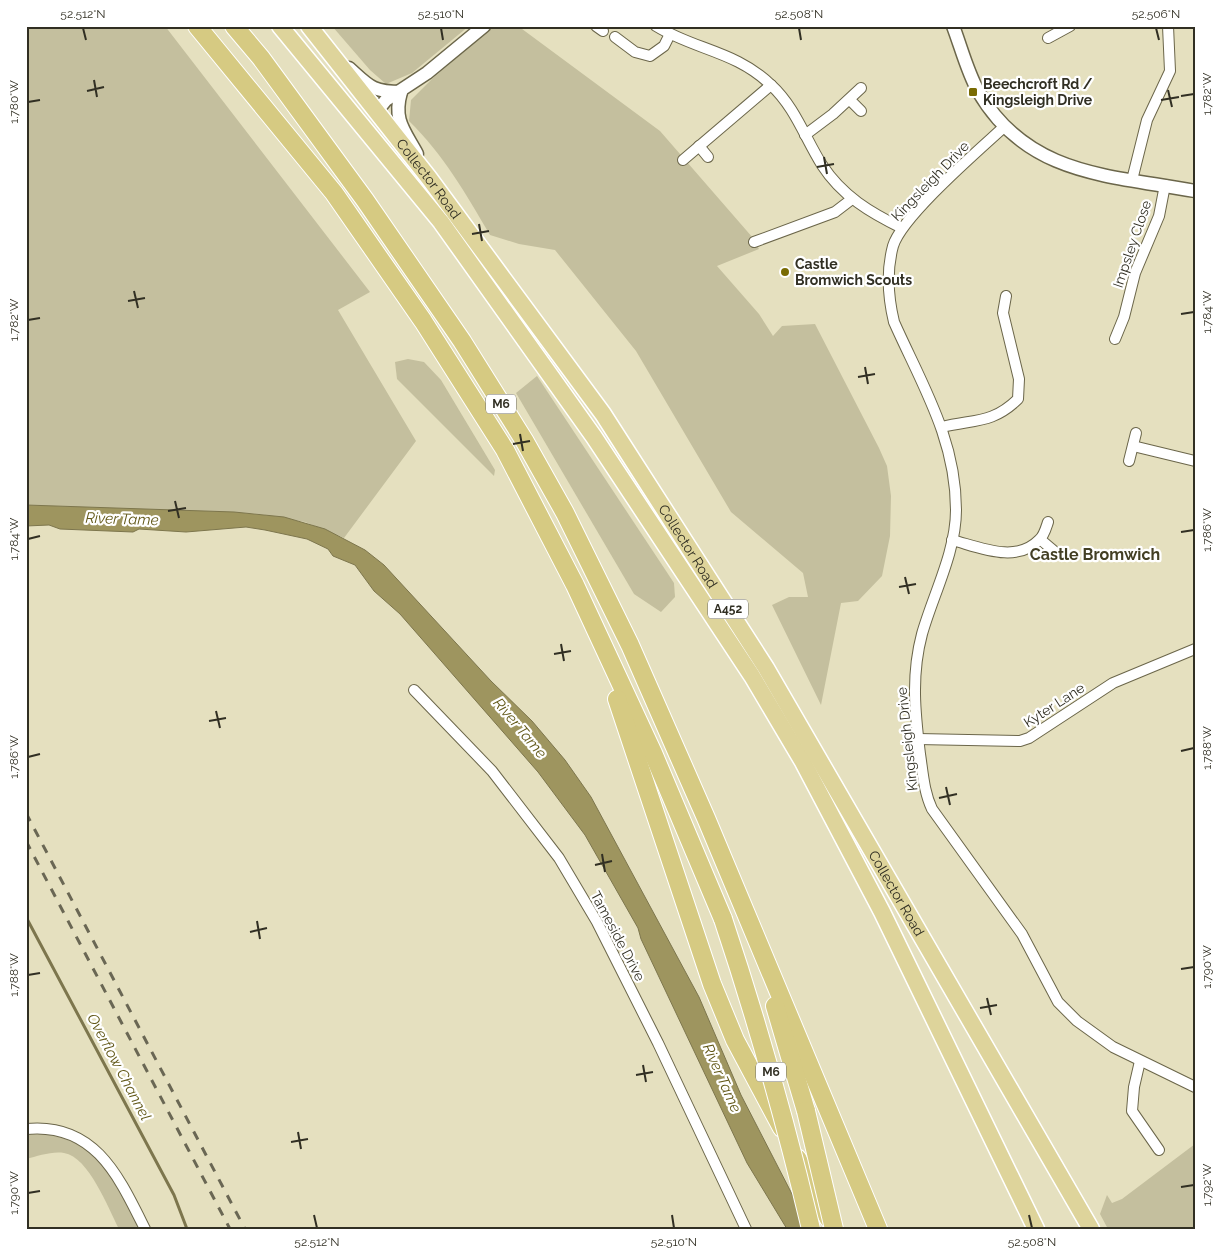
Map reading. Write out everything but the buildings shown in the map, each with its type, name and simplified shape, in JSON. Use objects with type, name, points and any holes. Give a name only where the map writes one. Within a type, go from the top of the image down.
[{"type":"highway","name":"M6","points":[[196,26],[334,193],[423,321],[505,450],[575,585],[653,753],[722,918],[756,1019],[790,1139],[811,1229]]},
{"type":"highway","name":"M6","points":[[234,26],[262,58],[365,200],[462,340],[524,440],[565,513],[630,645],[706,818],[779,1018],[806,1111],[834,1229]]},
{"type":"highway","name":"Collector Road","points":[[280,26],[441,222],[594,437],[752,676],[798,754],[882,912],[1036,1229]]},
{"type":"highway","name":"Collector Road","points":[[309,26],[429,178],[604,414],[766,668],[1091,1229]]},
{"type":"highway","points":[[377,111],[379,130],[429,193],[441,222]]},
{"type":"highway","points":[[575,585],[626,723],[719,1002],[735,1040],[834,1229]]},
{"type":"highway","points":[[706,818],[878,1229]]},
{"type":"street","points":[[377,111],[386,100],[400,92],[484,26]]},
{"type":"street","points":[[656,26],[670,34],[741,61],[771,85],[786,102],[823,166],[852,199],[870,212],[902,228]]},
{"type":"street","points":[[953,26],[977,90],[1004,126],[1027,146],[1049,159],[1082,171],[1195,191]]},
{"type":"street","points":[[1132,180],[1147,120],[1170,72],[1168,26]]},
{"type":"street","points":[[1048,38],[1065,27]]},
{"type":"street","points":[[615,37],[635,52],[650,56],[664,46],[670,34]]},
{"type":"street","points":[[326,46],[371,88],[386,92],[400,92]]},
{"type":"street","points":[[683,160],[771,85]]},
{"type":"street","points":[[805,135],[850,100],[861,88]]},
{"type":"street","points":[[400,92],[396,108],[398,119],[429,178]]},
{"type":"street","points":[[850,100],[861,111]]},
{"type":"street","name":"Kingsleigh Drive","points":[[1004,126],[951,176],[902,228],[893,245],[888,274],[889,303],[894,322],[942,428],[953,465],[956,512],[952,540],[922,635],[915,664],[914,699],[925,795],[932,809],[1022,934],[1058,1002],[1084,1026],[1113,1047],[1195,1087]]},
{"type":"street","points":[[699,146],[708,157]]},
{"type":"street","name":"Impsley Close","points":[[1115,339],[1124,317],[1135,273],[1159,216],[1165,186]]},
{"type":"street","points":[[754,242],[835,212],[852,199]]},
{"type":"street","points":[[942,428],[968,421],[989,419],[1004,412],[1018,399],[1019,379],[1003,312],[1006,296]]},
{"type":"street","points":[[1129,461],[1136,433]]},
{"type":"street","points":[[1133,446],[1195,461]]},
{"type":"street","points":[[952,540],[994,552],[1010,553],[1026,550],[1040,540],[1048,522]]},
{"type":"street","points":[[1040,540],[1054,551]]},
{"type":"street","name":"Kyter Lane","points":[[918,739],[1020,741],[1029,738],[1113,684],[1195,649]]},
{"type":"street","name":"Tameside Drive","points":[[414,690],[492,771],[559,858],[597,922],[658,1043],[746,1229]]},
{"type":"street","points":[[1140,1061],[1134,1087],[1132,1111],[1159,1150]]},
{"type":"street","points":[[26,1130],[50,1129],[62,1131],[90,1145],[103,1158],[123,1185],[145,1229]]},
{"type":"shaded area","points":[[26,26],[165,26],[370,292],[338,310],[416,441],[344,538],[305,522],[260,514],[26,505]]},
{"type":"shaded area","points":[[332,26],[469,26],[412,73],[386,84],[370,70]]},
{"type":"shaded area","points":[[494,26],[518,26],[660,131],[753,238],[759,249],[717,266],[759,314],[773,336],[782,326],[815,324],[879,448],[887,466],[891,496],[890,536],[882,576],[858,601],[841,603],[821,705],[772,605],[789,597],[808,597],[803,573],[731,512],[636,351],[555,250],[519,244],[490,235],[443,161],[409,121],[411,100],[433,78]]},
{"type":"shaded area","points":[[408,359],[424,362],[441,380],[495,470],[494,476],[397,379],[395,362]]},
{"type":"shaded area","points":[[537,376],[674,583],[675,597],[661,612],[634,594],[516,393]]},
{"type":"shaded area","points":[[46,1134],[75,1143],[94,1156],[109,1175],[125,1201],[129,1202],[129,1209],[139,1229],[119,1229],[97,1185],[82,1164],[73,1157],[64,1153],[55,1153],[26,1159],[26,1135]]},
{"type":"shaded area","points":[[1195,1144],[1195,1229],[1108,1229],[1100,1214],[1107,1195],[1112,1203],[1122,1199]]},
{"type":"water","name":"River Tame","points":[[26,505],[234,512],[284,517],[325,529],[365,550],[384,565],[491,681],[532,721],[565,760],[591,797],[699,997],[741,1095],[810,1229],[787,1229],[747,1163],[641,939],[638,928],[585,835],[538,772],[400,614],[374,591],[355,565],[333,556],[328,549],[307,539],[246,527],[186,532],[139,529],[133,532],[60,529],[49,525],[26,526]]},
{"type":"waterway","name":"Overflow Channel","points":[[26,917],[174,1195],[187,1229]]},
{"type":"railway","points":[[26,813],[245,1229]]},
{"type":"railway","points":[[26,841],[230,1229]]},
{"type":"place","name":"Beechcroft Rd / Kingsleigh Drive","points":[[973,92]]},
{"type":"place","name":"Castle Bromwich Scouts","points":[[785,272]]},
{"type":"district","name":"Castle Bromwich","points":[[1095,554]]}]
